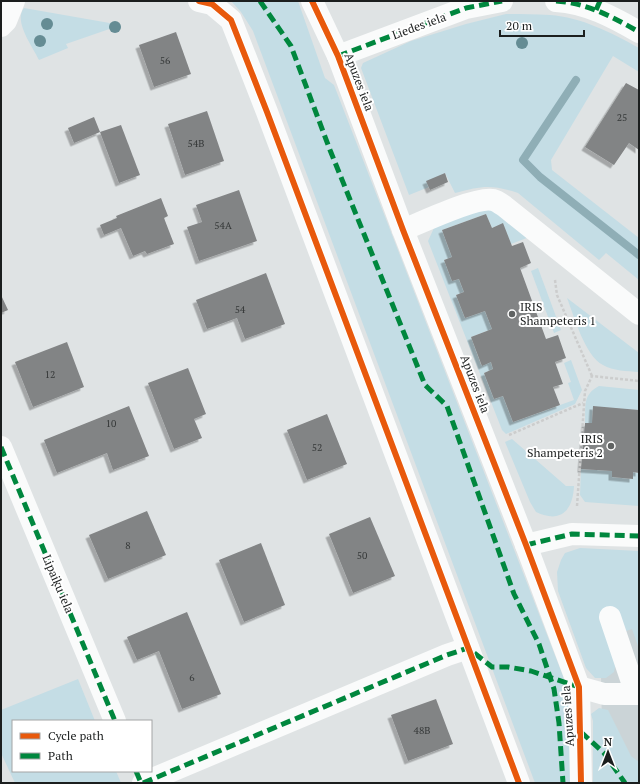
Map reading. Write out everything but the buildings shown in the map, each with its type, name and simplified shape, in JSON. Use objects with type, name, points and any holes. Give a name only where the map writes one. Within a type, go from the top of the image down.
[{"type":"street","points":[[1,26],[6,20],[14,1]]},
{"type":"street","points":[[199,1],[212,4],[231,20],[519,783]]},
{"type":"street","name":"Apuzes iela","points":[[312,1],[338,56],[403,230],[526,545],[579,687],[582,783]]},
{"type":"street","name":"Liedes iela","points":[[338,56],[466,8],[502,1]]},
{"type":"street","points":[[556,1],[598,6],[639,32]]},
{"type":"street","points":[[403,230],[482,200],[493,200],[504,206],[639,314]]},
{"type":"street","name":"Lipaiķu iela","points":[[1,447],[115,720]]},
{"type":"street","points":[[526,545],[572,534],[639,536]]},
{"type":"street","points":[[579,687],[604,694],[637,694],[610,617]]},
{"type":"street","points":[[136,772],[142,783],[447,655],[468,648]]},
{"type":"path","points":[[551,244],[557,295],[592,376],[585,390],[583,403],[577,506],[574,509]]},
{"type":"path","points":[[592,376],[639,381]]},
{"type":"path","points":[[508,436],[583,403]]},
{"type":"path","points":[[577,506],[584,507]]},
{"type":"shaded area","points":[[231,1],[298,1],[325,78],[334,85],[563,676],[572,717],[571,783],[535,783],[253,31],[241,12]]},
{"type":"shaded area","points":[[24,8],[121,25],[66,44],[68,48],[39,60],[22,27],[21,13]]},
{"type":"shaded area","points":[[506,14],[562,16],[585,22],[607,31],[639,48],[639,72],[613,56],[551,160],[552,170],[639,238],[639,280],[606,253],[599,260],[518,193],[500,188],[486,187],[455,193],[445,173],[429,187],[409,195],[361,68],[363,63],[411,41],[466,24]]},
{"type":"shaded area","points":[[488,205],[532,236],[511,244],[503,224],[492,228],[486,214],[442,230],[452,257],[444,260],[452,281],[459,279],[464,292],[456,295],[465,318],[485,311],[492,329],[471,337],[481,365],[491,362],[493,369],[484,373],[494,399],[503,396],[513,422],[574,400],[568,383],[571,382],[564,363],[571,360],[582,390],[575,404],[506,434],[502,430],[428,241],[434,228]]},
{"type":"shaded area","points":[[538,268],[561,330],[554,333],[531,271]]},
{"type":"shaded area","points":[[567,298],[639,353],[639,372],[611,368],[603,365],[597,360],[591,353],[581,335]]},
{"type":"shaded area","points":[[599,386],[639,390],[639,410],[593,407],[592,423],[585,423],[585,406],[587,397]]},
{"type":"shaded area","points":[[512,439],[566,486],[574,486],[571,502],[564,512],[559,515],[552,516],[536,512],[530,502],[505,442]]},
{"type":"shaded area","points":[[581,469],[612,471],[612,477],[632,479],[633,472],[639,473],[639,506],[585,502],[580,495]]},
{"type":"shaded area","points":[[580,548],[639,551],[639,649],[632,629],[623,632],[614,672],[606,678],[595,678],[586,668],[558,591],[557,572],[561,560],[565,553]]},
{"type":"shaded area","points":[[639,590],[639,783],[603,783],[601,674]]},
{"type":"shaded area","points":[[78,679],[95,720],[12,720],[12,772],[116,772],[121,783],[15,783],[1,753],[1,710]]},
{"type":"shaded area","points":[[599,708],[608,710],[631,756],[639,762],[639,783],[593,783],[593,721],[591,714]]},
{"type":"waterway","points":[[576,80],[523,160],[540,177],[639,255]]},
{"type":"marked path","points":[[260,1],[291,46],[330,150],[425,385],[447,406],[514,594],[539,644],[554,689],[559,723],[563,783]]},
{"type":"marked path","points":[[338,56],[466,8],[502,1]]},
{"type":"marked path","points":[[556,1],[567,2],[589,8],[609,16],[639,32]]},
{"type":"marked path","points":[[596,10],[600,1]]},
{"type":"marked path","points":[[1,447],[115,720]]},
{"type":"marked path","points":[[526,545],[572,534],[639,536]]},
{"type":"marked path","points":[[143,783],[447,655],[468,648],[492,667],[508,667],[531,671],[579,687]]},
{"type":"marked path","points":[[581,732],[604,753],[625,783]]},
{"type":"marked path","points":[[136,772],[141,783]]},
{"type":"cycle path","points":[[199,1],[212,4],[231,20],[519,783]]},
{"type":"cycle path","points":[[312,1],[338,56],[403,230],[526,545],[579,687],[581,783]]},
{"type":"place","name":"IRIS Shampeteris 1","points":[[512,314]]},
{"type":"place","name":"IRIS Shampeteris 2","points":[[611,446]]}]
